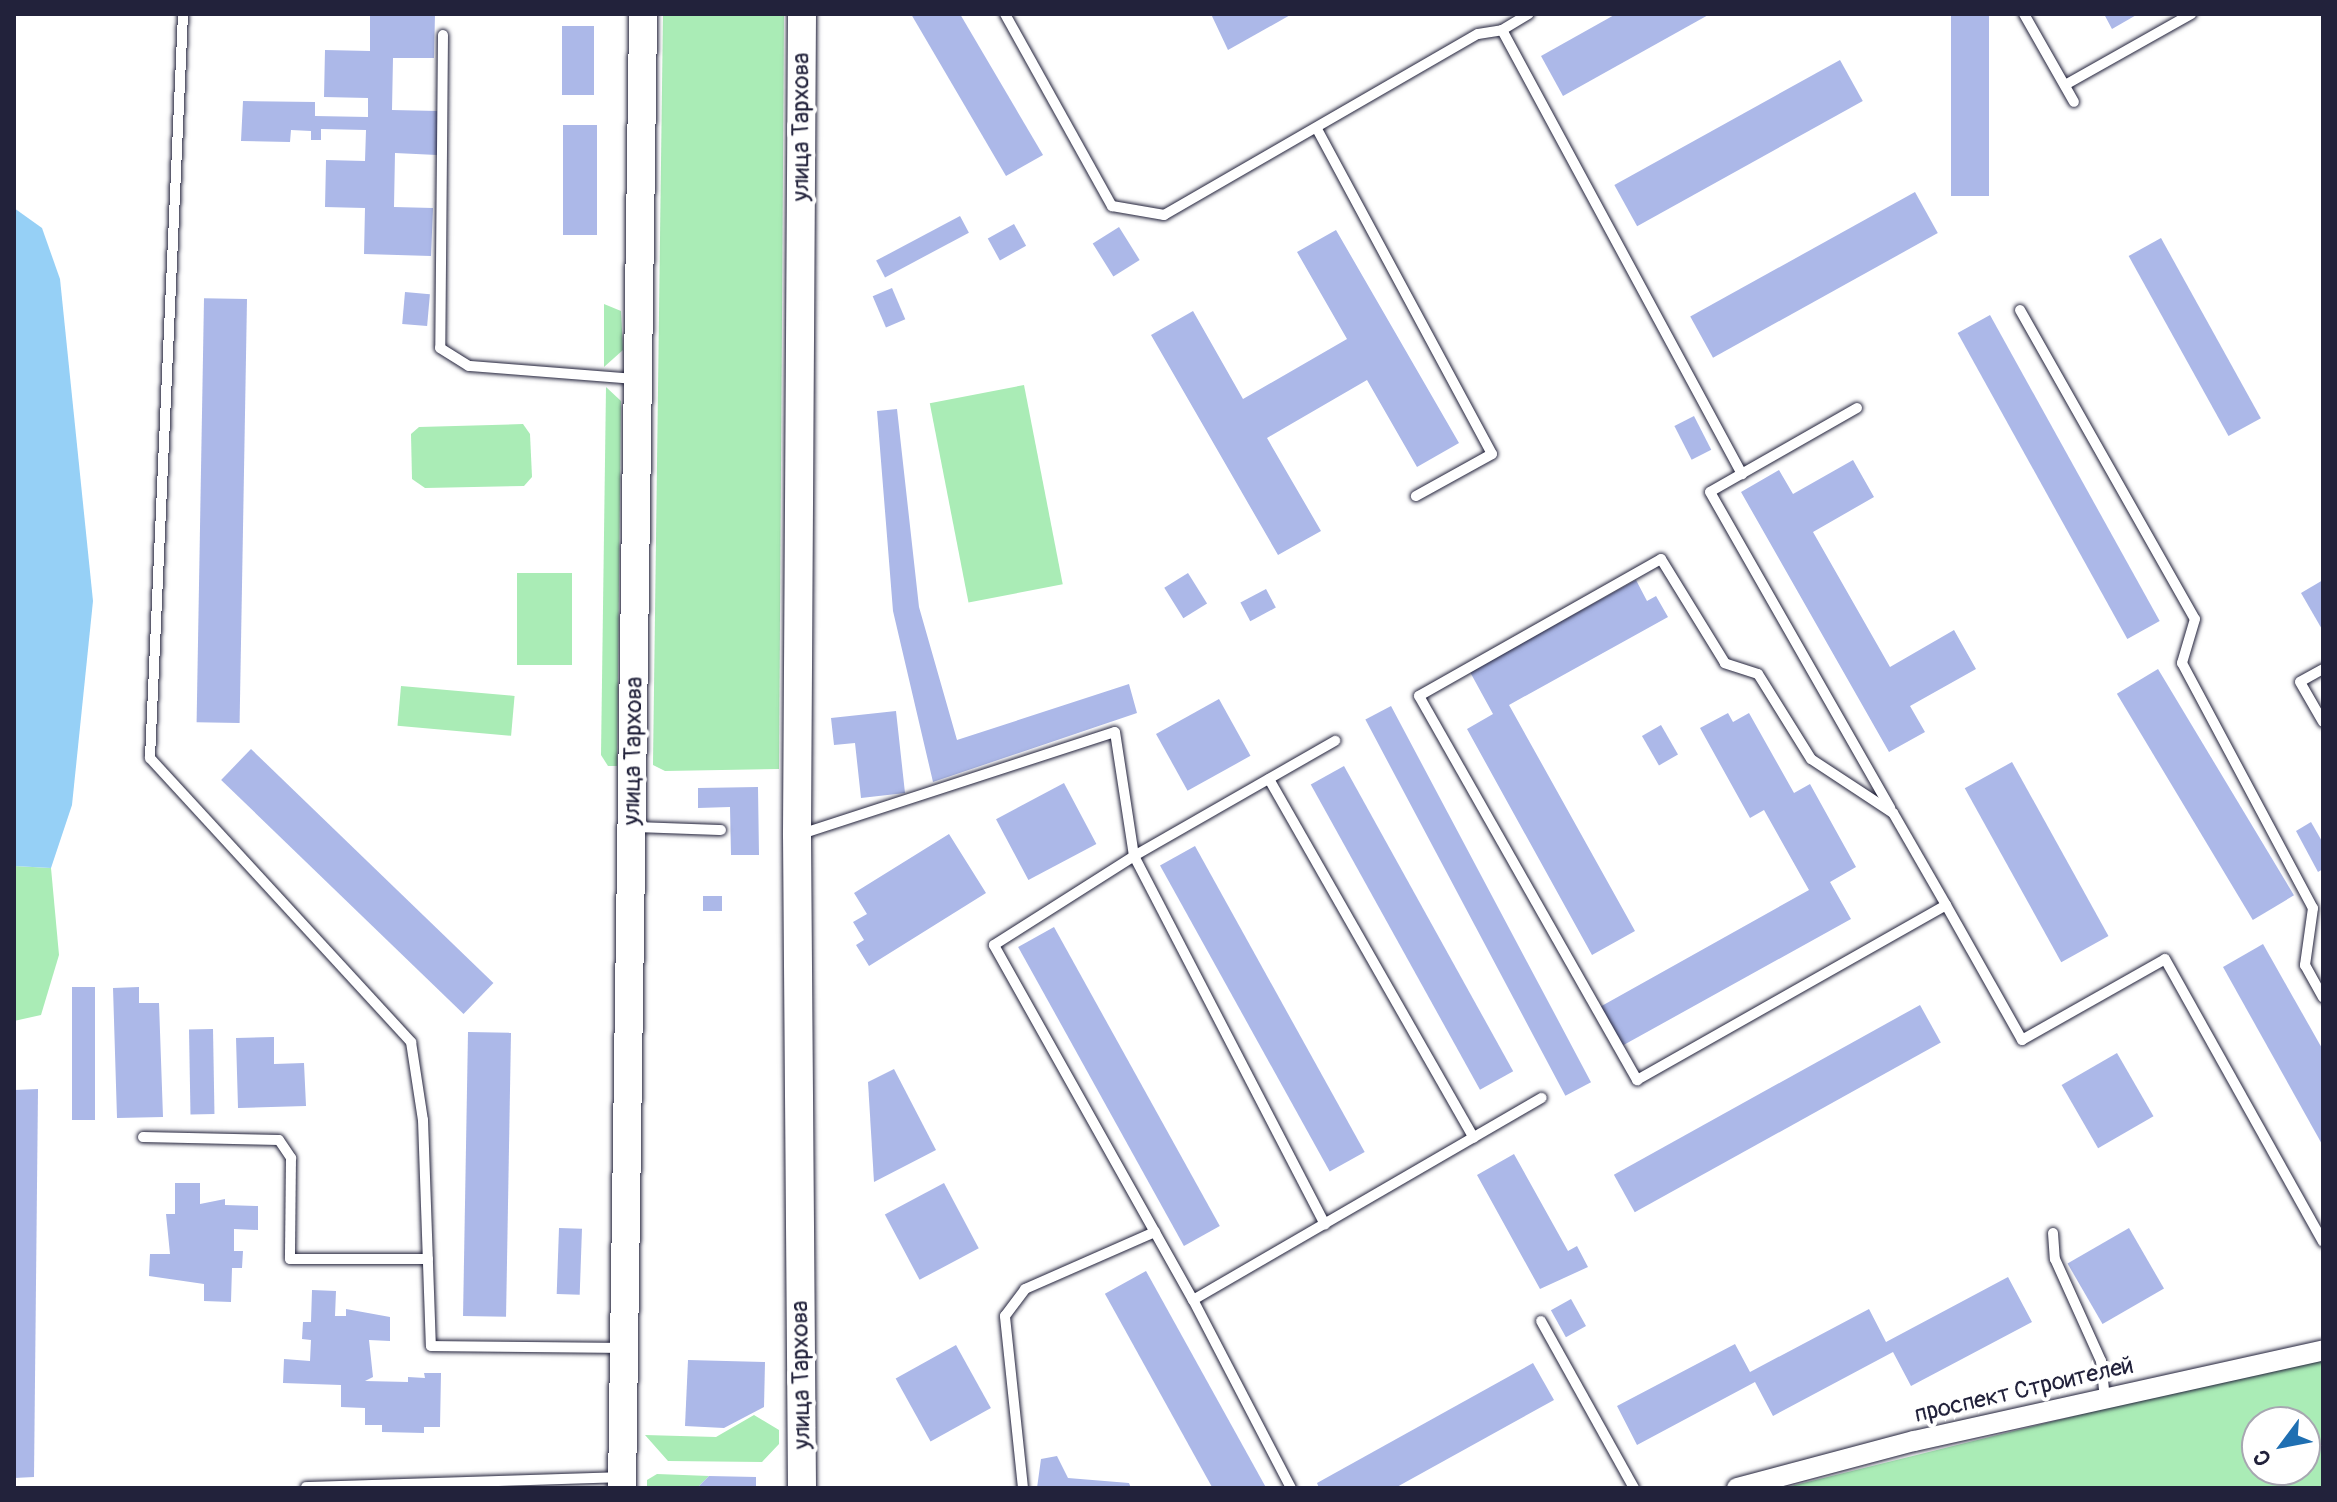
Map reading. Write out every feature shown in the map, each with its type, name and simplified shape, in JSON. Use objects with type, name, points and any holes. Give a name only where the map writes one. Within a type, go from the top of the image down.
[{"type":"main road","name":"улица Тархова","points":[[622,1482],[643,14]]},
{"type":"main road","name":"улица Тархова","points":[[802,14],[797,835],[802,1488]]},
{"type":"street","name":"проспект Строителей","points":[[1737,1488],[1914,1441],[2323,1350]]},
{"type":"lane","points":[[183,14],[150,758],[411,1042],[423,1120],[431,1346],[625,1348]]},
{"type":"lane","points":[[1005,14],[1112,206],[1164,215],[1478,34],[1502,30],[1529,14]]},
{"type":"lane","points":[[2024,14],[2074,102]]},
{"type":"lane","points":[[2065,85],[2191,14]]},
{"type":"lane","points":[[1502,30],[1742,474]]},
{"type":"lane","points":[[443,35],[440,348],[469,366],[638,380]]},
{"type":"lane","points":[[1317,129],[1492,454],[1416,496]]},
{"type":"lane","points":[[2020,310],[2195,619],[2182,663],[2313,908],[2305,965],[2323,997]]},
{"type":"lane","points":[[1857,408],[1710,492],[2022,1040],[2165,959],[2323,1242]]},
{"type":"lane","points":[[1893,813],[1811,759],[1758,674],[1725,663],[1661,559],[1419,696],[1637,1080],[1946,905]]},
{"type":"lane","points":[[2323,669],[2300,682],[2323,722]]},
{"type":"lane","points":[[797,835],[1115,732],[1134,856],[1325,1224]]},
{"type":"lane","points":[[1291,1488],[1193,1300],[994,945],[1134,856],[1335,741]]},
{"type":"lane","points":[[1269,779],[1474,1138]]},
{"type":"lane","points":[[632,827],[721,830]]},
{"type":"lane","points":[[1193,1300],[1542,1098]]},
{"type":"lane","points":[[143,1137],[279,1140],[291,1158],[290,1259],[428,1259]]},
{"type":"lane","points":[[1023,1488],[1005,1316],[1025,1289],[1155,1232]]},
{"type":"lane","points":[[2053,1233],[2055,1259],[2101,1361],[2105,1398]]},
{"type":"lane","points":[[1541,1321],[1634,1488]]},
{"type":"lane","points":[[306,1487],[622,1482]]},
{"type":"green space","points":[[663,14],[784,14],[779,769],[665,771],[653,765]]},
{"type":"green space","points":[[604,304],[621,311],[623,350],[604,367]]},
{"type":"green space","points":[[1024,385],[1063,584],[968,603],[930,403]]},
{"type":"green space","points":[[606,387],[621,401],[617,766],[608,766],[601,755]]},
{"type":"green space","points":[[523,424],[530,434],[532,477],[524,486],[425,488],[412,479],[411,434],[419,427]]},
{"type":"green space","points":[[517,573],[572,573],[572,665],[517,665]]},
{"type":"green space","points":[[401,686],[515,696],[511,736],[398,726]]},
{"type":"green space","points":[[14,866],[51,868],[59,955],[41,1015],[14,1021]]},
{"type":"green space","points":[[2323,1360],[2323,1488],[1783,1488],[2163,1394]]},
{"type":"green space","points":[[754,1415],[779,1430],[779,1444],[762,1462],[668,1461],[645,1435],[716,1437]]},
{"type":"green space","points":[[657,1474],[709,1476],[697,1488],[647,1488],[647,1480]]},
{"type":"water","points":[[14,208],[42,228],[60,279],[93,601],[72,805],[51,868],[14,866]]},
{"type":"building","points":[[370,14],[435,14],[434,58],[393,58],[392,110],[438,111],[437,155],[395,153],[394,207],[433,208],[431,256],[364,254],[365,208],[325,207],[326,160],[365,161],[366,130],[321,129],[321,140],[311,140],[311,131],[291,130],[290,142],[241,141],[243,101],[315,102],[315,116],[368,117],[368,98],[324,97],[325,50],[370,51]]},
{"type":"building","points":[[911,14],[960,14],[1043,155],[1006,176]]},
{"type":"building","points":[[1211,14],[1292,14],[1228,50]]},
{"type":"building","points":[[1616,14],[1710,14],[1563,96],[1541,56]]},
{"type":"building","points":[[1951,14],[1989,14],[1989,196],[1951,196]]},
{"type":"building","points":[[2104,14],[2138,14],[2112,29]]},
{"type":"building","points":[[562,26],[594,26],[594,95],[562,95]]},
{"type":"building","points":[[1840,60],[1863,101],[1637,226],[1614,185]]},
{"type":"building","points":[[563,125],[597,125],[597,235],[563,235]]},
{"type":"building","points":[[1915,192],[1938,233],[1713,358],[1690,317]]},
{"type":"building","points":[[960,216],[969,233],[885,277],[876,261]]},
{"type":"building","points":[[1014,224],[1026,246],[1000,260],[988,239]]},
{"type":"building","points":[[1119,227],[1140,260],[1113,277],[1093,243]]},
{"type":"building","points":[[1336,230],[1459,443],[1417,467],[1367,380],[1267,438],[1321,531],[1278,555],[1151,335],[1193,311],[1243,399],[1347,339],[1297,252]]},
{"type":"building","points":[[2161,238],[2261,418],[2229,436],[2129,256]]},
{"type":"building","points":[[892,288],[905,319],[886,328],[873,296]]},
{"type":"building","points":[[405,292],[430,294],[427,326],[402,324]]},
{"type":"building","points":[[204,298],[247,299],[240,723],[197,722]]},
{"type":"building","points":[[1990,315],[2160,621],[2127,639],[1958,333]]},
{"type":"building","points":[[897,409],[919,607],[957,740],[1129,684],[1137,713],[933,782],[893,611],[877,411]]},
{"type":"building","points":[[1694,416],[1711,450],[1692,460],[1674,426]]},
{"type":"building","points":[[1853,460],[1874,497],[1813,532],[1890,667],[1954,630],[1976,669],[1910,706],[1925,732],[1889,752],[1741,492],[1779,470],[1793,494]]},
{"type":"building","points":[[1188,573],[1207,604],[1183,618],[1164,588]]},
{"type":"building","points":[[1636,580],[1647,601],[1656,596],[1668,617],[1509,705],[1635,931],[1592,955],[1467,729],[1493,714],[1470,672]]},
{"type":"building","points":[[2323,580],[2323,631],[2301,593]]},
{"type":"building","points":[[1266,589],[1276,608],[1250,621],[1240,603]]},
{"type":"building","points":[[2158,669],[2294,895],[2253,920],[2117,694]]},
{"type":"building","points":[[1219,699],[1251,756],[1188,791],[1156,734]]},
{"type":"building","points":[[1391,706],[1591,1082],[1565,1096],[1365,720]]},
{"type":"building","points":[[896,711],[905,793],[861,798],[855,743],[834,745],[831,718]]},
{"type":"building","points":[[1728,713],[1733,722],[1749,713],[1794,793],[1810,784],[1856,867],[1830,882],[1851,919],[1620,1047],[1598,1008],[1809,890],[1764,810],[1750,818],[1700,728]]},
{"type":"building","points":[[1661,725],[1678,754],[1659,765],[1642,736]]},
{"type":"building","points":[[251,749],[493,983],[464,1014],[221,780]]},
{"type":"building","points":[[2012,762],[2108,936],[2061,962],[1965,788]]},
{"type":"building","points":[[1344,766],[1513,1071],[1480,1090],[1311,784]]},
{"type":"building","points":[[1064,783],[1096,844],[1028,880],[996,819]]},
{"type":"building","points":[[758,787],[759,855],[731,855],[730,807],[698,808],[698,788]]},
{"type":"building","points":[[2311,822],[2323,843],[2323,869],[2318,872],[2296,831]]},
{"type":"building","points":[[949,834],[986,893],[869,966],[856,945],[864,940],[853,922],[867,914],[854,893]]},
{"type":"building","points":[[1195,846],[1365,1152],[1330,1172],[1160,865]]},
{"type":"building","points":[[703,896],[722,896],[722,911],[703,911]]},
{"type":"building","points":[[1054,927],[1220,1226],[1184,1246],[1018,947]]},
{"type":"building","points":[[2263,944],[2323,1050],[2323,1146],[2223,967]]},
{"type":"building","points":[[72,987],[95,987],[95,1120],[72,1120]]},
{"type":"building","points":[[139,987],[139,1003],[159,1003],[163,1117],[117,1118],[113,988]]},
{"type":"building","points":[[1920,1005],[1941,1043],[1635,1212],[1614,1175]]},
{"type":"building","points":[[189,1029],[213,1029],[214,1114],[190,1114]]},
{"type":"building","points":[[468,1032],[511,1033],[506,1317],[463,1316]]},
{"type":"building","points":[[274,1037],[274,1064],[304,1063],[306,1106],[238,1108],[236,1038]]},
{"type":"building","points":[[2117,1053],[2154,1116],[2098,1148],[2062,1085]]},
{"type":"building","points":[[894,1069],[936,1150],[874,1182],[868,1082]]},
{"type":"building","points":[[38,1089],[34,1477],[14,1478],[14,1090]]},
{"type":"building","points":[[1514,1154],[1568,1251],[1577,1246],[1588,1267],[1540,1289],[1477,1175]]},
{"type":"building","points":[[175,1183],[200,1183],[200,1204],[225,1199],[225,1205],[258,1206],[258,1230],[234,1229],[234,1251],[243,1251],[242,1268],[232,1268],[231,1302],[204,1301],[204,1284],[149,1276],[150,1254],[170,1254],[166,1214],[175,1214]]},
{"type":"building","points":[[944,1183],[979,1248],[920,1280],[885,1214]]},
{"type":"building","points":[[559,1228],[582,1229],[580,1295],[557,1294]]},
{"type":"building","points":[[2129,1228],[2164,1289],[2103,1324],[2068,1264]]},
{"type":"building","points":[[1146,1271],[1266,1488],[1213,1488],[1105,1294]]},
{"type":"building","points":[[2008,1277],[2032,1322],[1911,1386],[1893,1352],[1773,1416],[1755,1382],[1637,1445],[1617,1406],[1735,1344],[1750,1372],[1869,1309],[1886,1342]]},
{"type":"building","points":[[312,1290],[336,1291],[335,1316],[346,1316],[346,1309],[390,1317],[390,1341],[369,1340],[373,1377],[365,1381],[408,1382],[408,1377],[425,1378],[424,1373],[441,1373],[440,1427],[424,1427],[424,1433],[382,1432],[382,1425],[365,1425],[365,1408],[341,1407],[341,1385],[283,1383],[284,1359],[310,1361],[311,1340],[302,1339],[303,1322],[311,1322]]},
{"type":"building","points":[[1571,1299],[1586,1326],[1566,1337],[1551,1310]]},
{"type":"building","points":[[956,1345],[991,1408],[931,1441],[896,1378]]},
{"type":"building","points":[[688,1360],[765,1362],[764,1407],[724,1428],[685,1426]]},
{"type":"building","points":[[1533,1363],[1554,1400],[1395,1488],[1319,1488],[1317,1483]]},
{"type":"building","points":[[1057,1456],[1068,1478],[1129,1483],[1131,1488],[1037,1488],[1041,1459]]},
{"type":"building","points":[[709,1476],[756,1477],[756,1488],[697,1488]]}]
